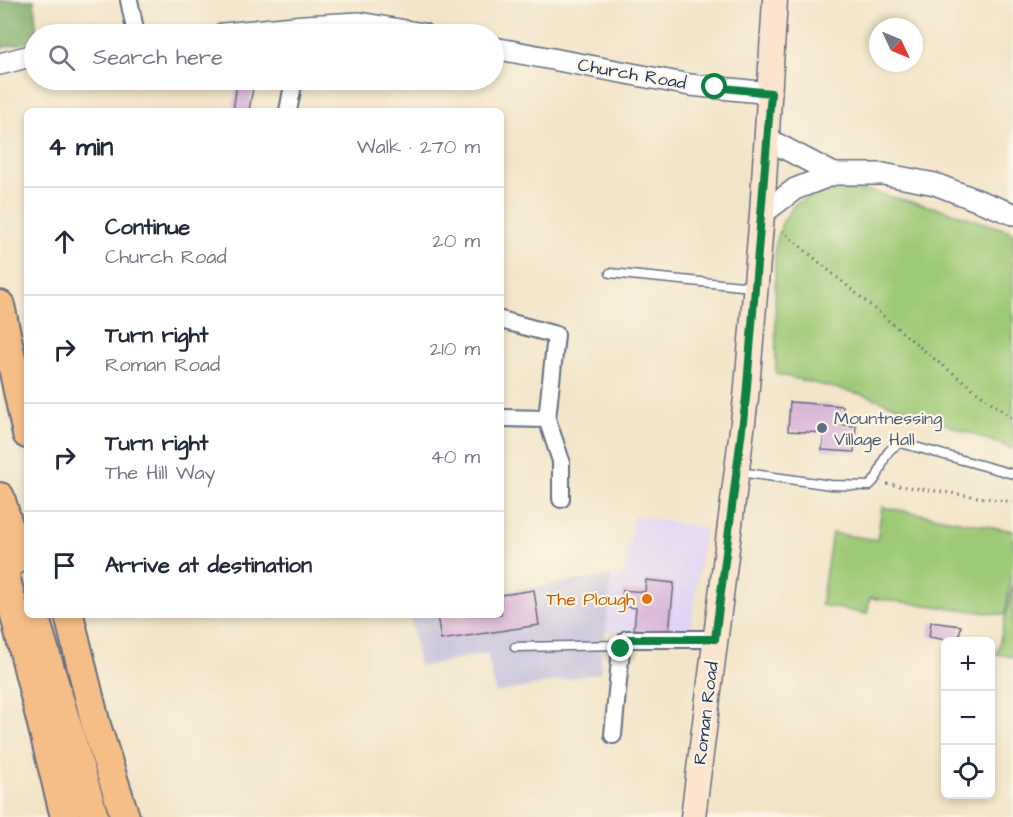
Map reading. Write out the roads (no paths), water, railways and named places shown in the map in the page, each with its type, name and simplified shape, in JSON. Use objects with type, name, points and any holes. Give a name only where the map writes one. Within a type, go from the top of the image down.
[{"type":"highway","points":[[0,305],[24,420]]},
{"type":"highway","points":[[0,497],[24,580]]},
{"type":"highway","points":[[0,542],[6,579],[65,817]]},
{"type":"highway","points":[[35,618],[93,817]]},
{"type":"highway","points":[[70,618],[96,725],[125,817]]},
{"type":"main road","name":"Roman Road","points":[[693,817],[738,472],[762,214],[775,0]]},
{"type":"street","points":[[129,0],[134,24]]},
{"type":"street","name":"Church Road","points":[[504,50],[690,85],[771,93]]},
{"type":"street","points":[[0,64],[24,58]]},
{"type":"street","points":[[289,108],[292,90]]},
{"type":"street","points":[[767,139],[834,174]]},
{"type":"street","points":[[762,214],[795,189],[834,174],[883,174],[935,184],[1013,214]]},
{"type":"street","points":[[504,321],[556,335],[547,418],[561,461],[561,499]]},
{"type":"street","points":[[504,418],[547,418]]},
{"type":"street","points":[[613,735],[621,649],[627,639],[715,639]]},
{"type":"lane","points":[[610,273],[756,288]]},
{"type":"lane","points":[[738,472],[831,484],[869,486],[874,482],[888,451],[901,443],[1013,474]]},
{"type":"lane","points":[[515,647],[624,645]]},
{"type":"place","name":"Mountnessing Village Hall","points":[[822,428]]},
{"type":"place","name":"The Plough","points":[[647,599]]}]
